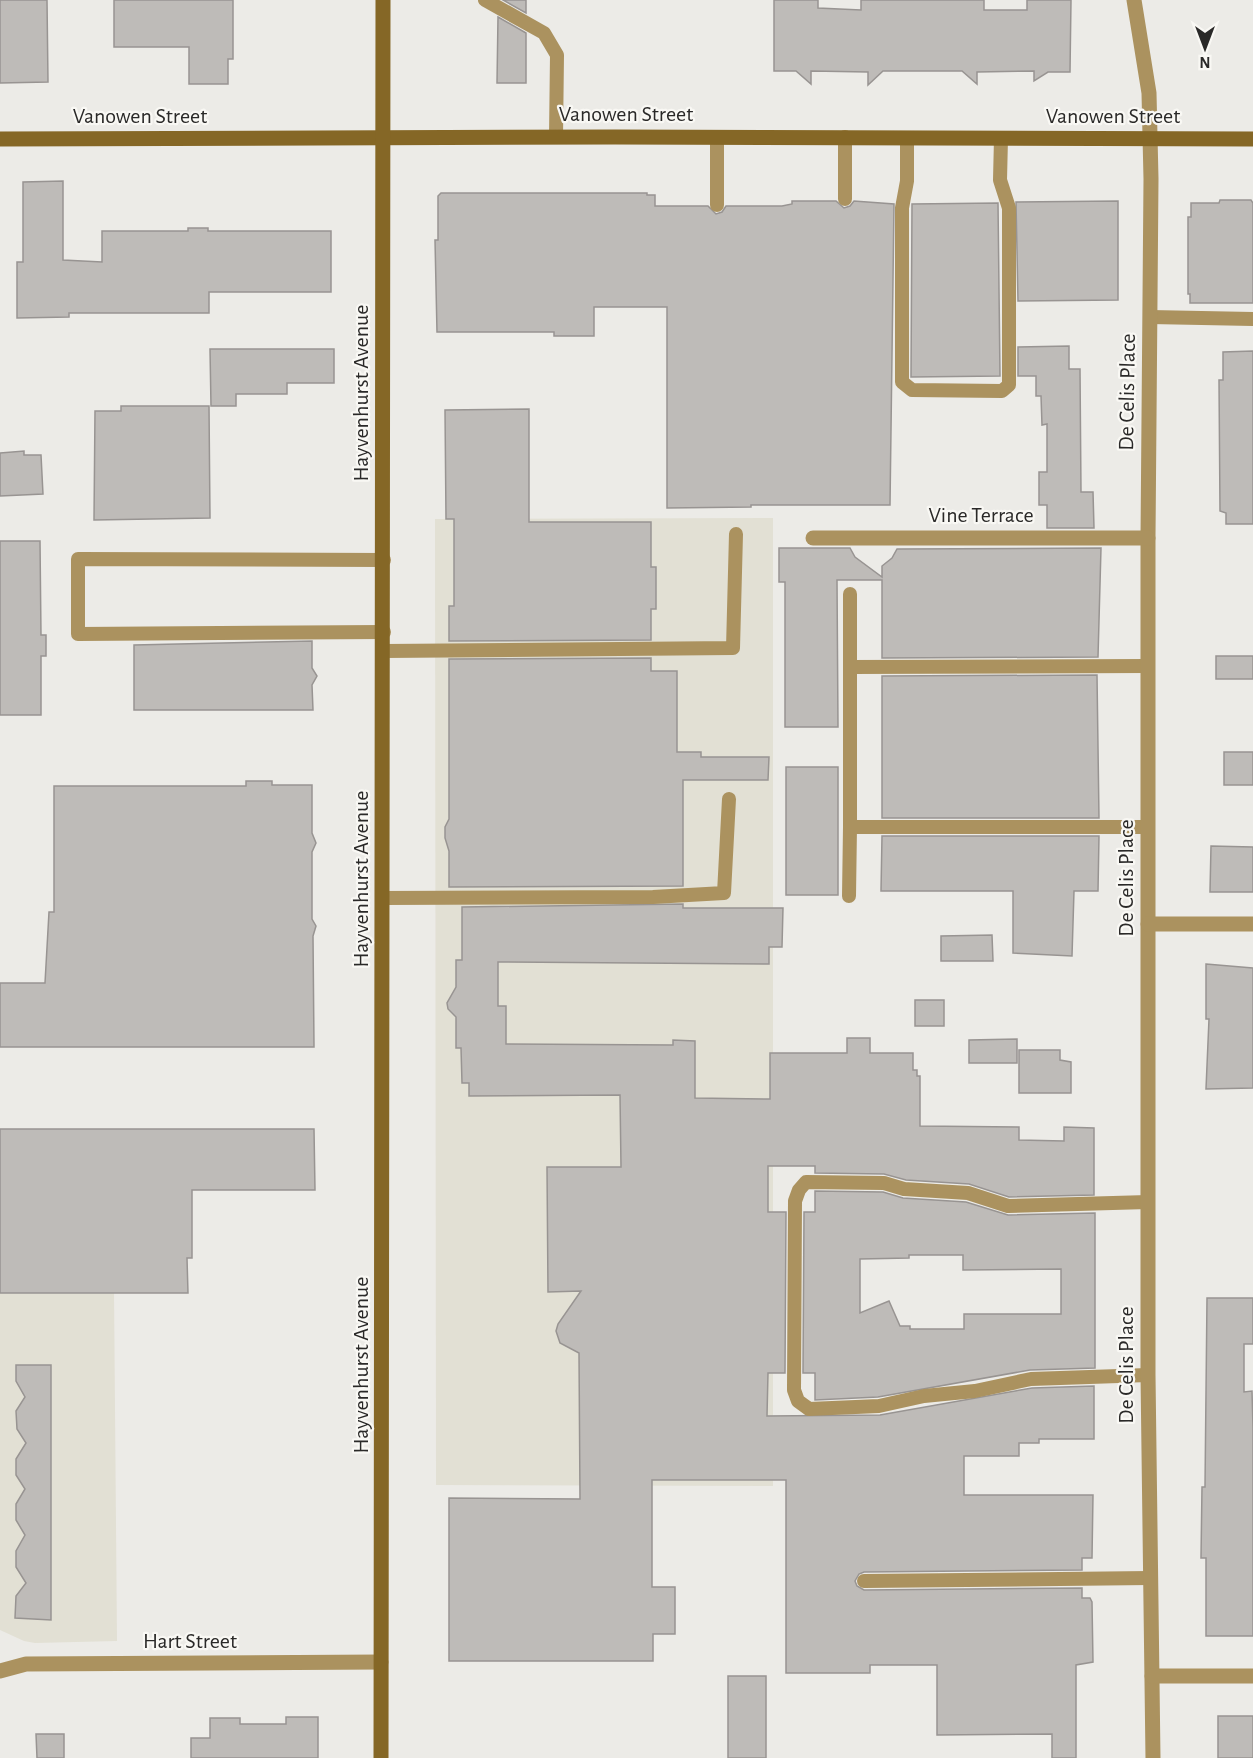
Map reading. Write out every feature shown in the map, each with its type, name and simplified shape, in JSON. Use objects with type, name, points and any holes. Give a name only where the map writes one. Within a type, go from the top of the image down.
[{"type":"main road","name":"Hayvenhurst Avenue","points":[[381,1758],[383,0]]},
{"type":"main road","name":"Vanowen Street","points":[[0,139],[717,136],[1253,139]]},
{"type":"street","name":"De Celis Place","points":[[1134,0],[1149,93],[1150,140],[1148,1375],[1153,1758]]},
{"type":"street","name":"Vine Terrace","points":[[813,538],[1148,538]]},
{"type":"street","points":[[1148,924],[1253,924]]},
{"type":"street","name":"Hart Street","points":[[0,1671],[26,1664],[381,1662]]},
{"type":"street","points":[[1152,1676],[1253,1676]]},
{"type":"lane","points":[[485,0],[544,33],[557,55],[556,137]]},
{"type":"lane","points":[[717,136],[717,205]]},
{"type":"lane","points":[[845,137],[845,199]]},
{"type":"lane","points":[[907,138],[907,181],[902,208],[902,382],[912,390],[1002,391],[1009,385],[1009,208],[1000,180],[1001,138]]},
{"type":"lane","points":[[1150,317],[1253,319]]},
{"type":"lane","points":[[384,651],[733,648],[736,534]]},
{"type":"lane","points":[[384,560],[78,559],[78,634],[384,632]]},
{"type":"lane","points":[[849,896],[850,594]]},
{"type":"lane","points":[[850,667],[1148,666]]},
{"type":"lane","points":[[383,898],[654,897],[724,893],[729,799]]},
{"type":"lane","points":[[850,827],[1148,826]]},
{"type":"lane","points":[[1148,1202],[1008,1206],[968,1193],[904,1189],[884,1183],[806,1182],[799,1190],[795,1202],[794,1390],[798,1401],[808,1409],[879,1406],[924,1396],[975,1391],[1031,1379],[1148,1375]]},
{"type":"lane","points":[[864,1581],[1150,1578]]},
{"type":"shaded area","points":[[773,518],[773,1486],[436,1485],[435,519]]},
{"type":"shaded area","points":[[0,1291],[114,1291],[117,1641],[35,1643],[24,1641],[0,1630]]},
{"type":"building","points":[[0,0],[47,0],[48,82],[0,83]]},
{"type":"building","points":[[114,0],[233,0],[233,59],[228,59],[228,84],[189,84],[189,47],[114,47]]},
{"type":"building","points":[[503,0],[526,0],[526,13]]},
{"type":"building","points":[[774,0],[818,0],[818,8],[861,10],[861,0],[984,0],[984,10],[1027,10],[1027,0],[1071,0],[1070,72],[1048,72],[1034,81],[1034,71],[977,72],[977,84],[962,71],[883,71],[868,85],[868,72],[811,71],[811,84],[796,71],[774,71]]},
{"type":"building","points":[[498,17],[526,33],[526,83],[497,83]]},
{"type":"building","points":[[63,181],[63,260],[102,262],[102,231],[188,231],[188,228],[208,228],[208,231],[331,231],[331,292],[209,292],[209,313],[69,313],[69,317],[17,318],[17,262],[23,262],[23,182]]},
{"type":"building","points":[[441,193],[647,193],[647,195],[655,195],[655,206],[708,206],[716,214],[722,212],[726,206],[782,206],[792,204],[792,201],[836,201],[844,208],[850,206],[854,201],[894,204],[890,505],[751,505],[751,507],[667,508],[667,307],[594,307],[594,336],[554,336],[554,332],[437,332],[435,240],[438,240],[438,196]]},
{"type":"building","points":[[1220,200],[1251,200],[1253,203],[1253,303],[1190,303],[1188,217],[1191,217],[1191,203],[1219,203]]},
{"type":"building","points":[[1118,201],[1118,300],[1018,301],[1016,202]]},
{"type":"building","points":[[998,203],[1000,376],[911,377],[912,204]]},
{"type":"building","points":[[1069,346],[1069,369],[1080,369],[1081,492],[1093,492],[1094,528],[1047,528],[1047,505],[1039,505],[1039,472],[1047,472],[1047,424],[1042,425],[1041,396],[1036,396],[1036,376],[1018,376],[1018,347]]},
{"type":"building","points":[[210,349],[334,349],[334,383],[287,383],[287,394],[236,394],[236,406],[211,406]]},
{"type":"building","points":[[1253,351],[1253,524],[1226,524],[1226,513],[1220,511],[1219,380],[1223,380],[1223,352]]},
{"type":"building","points":[[121,406],[209,406],[210,518],[94,520],[95,411],[121,411]]},
{"type":"building","points":[[529,409],[529,522],[651,522],[651,567],[656,567],[656,609],[651,609],[651,640],[449,641],[449,606],[454,606],[454,519],[446,519],[445,410]]},
{"type":"building","points":[[24,451],[24,455],[41,455],[43,494],[0,496],[0,453]]},
{"type":"building","points":[[0,541],[40,541],[41,635],[46,635],[46,656],[41,656],[41,715],[0,715]]},
{"type":"building","points":[[779,548],[850,548],[855,557],[882,577],[882,566],[892,558],[897,549],[1101,548],[1098,657],[882,658],[882,580],[837,580],[838,727],[785,727],[785,582],[779,582]]},
{"type":"building","points":[[312,641],[312,668],[317,676],[312,685],[313,710],[134,710],[134,645]]},
{"type":"building","points":[[1216,656],[1253,656],[1253,679],[1216,679]]},
{"type":"building","points":[[651,658],[651,671],[677,671],[677,752],[701,752],[701,757],[769,757],[768,780],[683,780],[683,886],[449,887],[449,851],[445,838],[445,827],[449,819],[449,659]]},
{"type":"building","points":[[1097,675],[1099,818],[882,818],[882,676]]},
{"type":"building","points":[[1224,752],[1253,752],[1253,785],[1224,785]]},
{"type":"building","points":[[786,767],[838,767],[838,895],[786,895]]},
{"type":"building","points":[[246,781],[272,781],[272,785],[312,785],[312,833],[316,843],[312,852],[312,919],[316,926],[313,936],[314,1047],[0,1047],[0,983],[45,983],[49,912],[54,912],[54,786],[246,786]]},
{"type":"building","points":[[882,836],[1099,836],[1098,891],[1074,891],[1072,956],[1013,953],[1013,891],[881,891]]},
{"type":"building","points":[[1211,846],[1253,847],[1253,892],[1210,892]]},
{"type":"building","points":[[683,904],[683,908],[783,908],[782,947],[769,947],[769,964],[498,962],[498,1006],[506,1006],[506,1044],[673,1045],[673,1040],[695,1041],[695,1098],[770,1099],[770,1053],[847,1053],[847,1038],[870,1038],[870,1053],[913,1053],[913,1070],[917,1070],[917,1076],[920,1076],[920,1126],[1019,1127],[1019,1140],[1064,1141],[1064,1127],[1094,1128],[1094,1195],[1009,1197],[969,1184],[906,1180],[884,1174],[815,1173],[815,1166],[768,1166],[768,1212],[786,1212],[785,1373],[768,1373],[767,1416],[880,1415],[1032,1388],[1094,1386],[1094,1439],[1039,1439],[1039,1443],[1019,1443],[1019,1456],[964,1456],[964,1495],[1093,1495],[1092,1558],[1082,1558],[1082,1570],[864,1572],[859,1574],[855,1581],[857,1586],[864,1590],[1082,1588],[1082,1598],[1090,1598],[1092,1602],[1093,1662],[1076,1665],[1076,1758],[1052,1758],[1052,1734],[937,1735],[937,1665],[870,1665],[870,1673],[786,1673],[786,1480],[652,1480],[652,1587],[675,1587],[675,1634],[653,1634],[653,1661],[449,1661],[449,1498],[580,1499],[579,1353],[560,1343],[556,1331],[558,1324],[581,1291],[548,1292],[547,1167],[621,1167],[620,1095],[469,1096],[469,1083],[462,1083],[461,1048],[456,1048],[456,1017],[448,1009],[447,1003],[456,987],[456,960],[462,960],[462,907]]},
{"type":"building","points":[[992,935],[993,961],[941,961],[941,936]]},
{"type":"building","points":[[1206,964],[1253,968],[1253,1088],[1206,1089],[1209,1019],[1206,1019]]},
{"type":"building","points":[[915,1000],[944,1000],[944,1026],[915,1026]]},
{"type":"building","points":[[1017,1039],[1017,1063],[969,1063],[969,1040]]},
{"type":"building","points":[[1019,1050],[1060,1050],[1060,1060],[1071,1062],[1071,1093],[1019,1093]]},
{"type":"building","points":[[0,1129],[314,1129],[315,1190],[192,1190],[192,1258],[187,1258],[188,1293],[0,1293]]},
{"type":"building","points":[[815,1191],[883,1192],[903,1198],[966,1202],[1008,1215],[1095,1213],[1095,1368],[1030,1370],[878,1397],[815,1400],[815,1373],[803,1373],[804,1212],[815,1212]],"holes":[[[909,1255],[963,1255],[963,1270],[1061,1269],[1061,1314],[964,1314],[964,1329],[910,1329],[910,1326],[900,1326],[889,1301],[860,1313],[860,1259],[909,1258]]]},
{"type":"building","points":[[1207,1298],[1253,1298],[1253,1344],[1244,1344],[1244,1392],[1252,1391],[1253,1636],[1206,1636],[1206,1558],[1201,1558],[1202,1487],[1205,1487]]},
{"type":"building","points":[[16,1365],[51,1365],[51,1620],[15,1618],[16,1596],[26,1583],[16,1567],[16,1551],[25,1535],[16,1520],[16,1504],[25,1489],[16,1475],[16,1459],[26,1443],[17,1429],[16,1411],[25,1397],[16,1381]]},
{"type":"building","points":[[728,1676],[766,1676],[766,1758],[728,1758]]},
{"type":"building","points":[[1218,1716],[1253,1716],[1253,1758],[1218,1758]]},
{"type":"building","points":[[286,1717],[318,1717],[318,1758],[191,1758],[191,1738],[210,1738],[210,1718],[240,1718],[240,1724],[286,1724]]},
{"type":"building","points":[[36,1734],[64,1734],[64,1758],[37,1758]]}]
